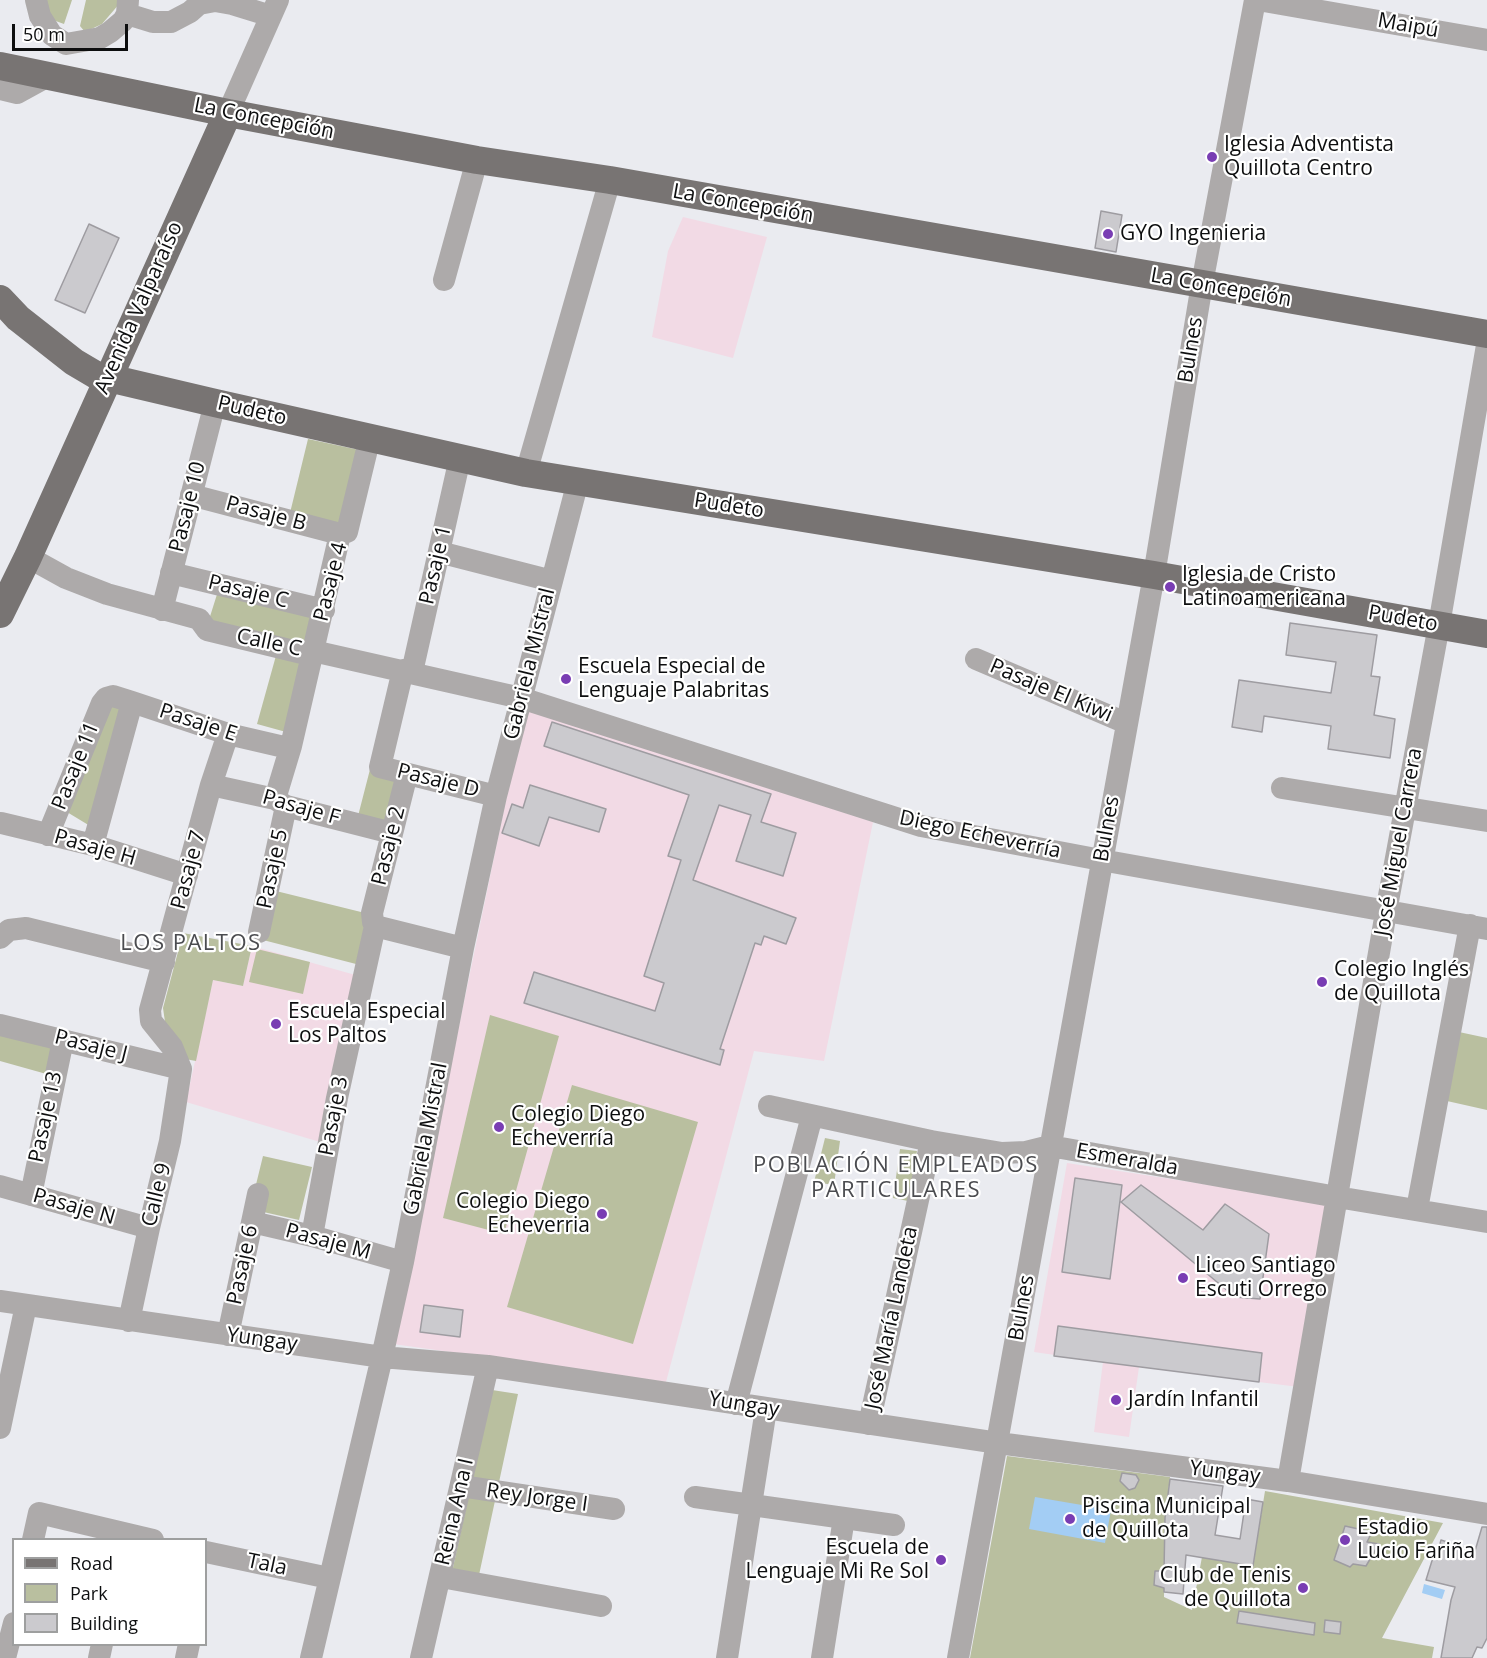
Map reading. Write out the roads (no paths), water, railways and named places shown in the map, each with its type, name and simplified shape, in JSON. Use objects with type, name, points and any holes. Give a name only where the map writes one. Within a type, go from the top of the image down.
[{"type":"main road","name":"La Concepción","points":[[0,66],[228,113],[477,160],[610,180],[1487,334]]},
{"type":"main road","name":"Avenida Valparaíso","points":[[0,614],[28,557],[228,113]]},
{"type":"main road","name":"Pudeto","points":[[0,299],[18,318],[74,362],[107,378],[214,403],[526,473],[1154,575],[1487,634]]},
{"type":"main road","points":[[74,362],[80,384],[83,434]]},
{"type":"street","points":[[36,0],[40,16],[52,35],[66,44],[100,38],[118,26],[127,7],[153,22],[171,22],[190,12],[199,4],[215,1],[274,8]]},
{"type":"street","name":"Maipú","points":[[1257,0],[1487,40]]},
{"type":"street","name":"Bulnes","points":[[958,1658],[1154,575],[1202,285],[1257,0]]},
{"type":"street","name":"Avenida Valparaíso","points":[[228,113],[274,8]]},
{"type":"street","points":[[0,89],[17,93],[54,77],[66,44]]},
{"type":"street","points":[[444,280],[477,160]]},
{"type":"street","points":[[526,473],[610,180]]},
{"type":"street","name":"José Miguel Carrera","points":[[1288,1481],[1487,345]]},
{"type":"street","name":"Pasaje 10","points":[[162,610],[214,403]]},
{"type":"street","name":"Pasaje 4","points":[[281,802],[291,746],[340,534],[347,532],[370,437]]},
{"type":"street","name":"Pasaje 1","points":[[380,767],[439,552],[460,458]]},
{"type":"street","name":"Gabriela Mistral","points":[[311,1658],[403,1262],[463,948],[496,796],[578,481]]},
{"type":"street","name":"Pasaje B","points":[[191,495],[340,534]]},
{"type":"street","points":[[439,552],[552,581]]},
{"type":"street","name":"Calle C","points":[[28,557],[66,578],[107,594],[199,619],[207,630],[306,654],[314,651],[521,698]]},
{"type":"street","name":"Pasaje C","points":[[171,573],[324,610]]},
{"type":"street","name":"Pasaje El Kiwi","points":[[976,659],[1126,723]]},
{"type":"street","name":"Pasaje E","points":[[106,698],[113,696],[228,734],[284,747],[291,746]]},
{"type":"street","name":"Pasaje 11","points":[[48,835],[106,698]]},
{"type":"street","name":"Diego Echeverría","points":[[521,698],[921,826],[1478,927]]},
{"type":"street","name":"Pasaje 11","points":[[93,845],[132,702]]},
{"type":"street","name":"Pasaje 7","points":[[181,1069],[171,1047],[152,1021],[150,1010],[210,785],[228,734]]},
{"type":"street","name":"Pasaje D","points":[[380,767],[496,796]]},
{"type":"street","name":"Pasaje 2","points":[[374,922],[392,833],[407,774]]},
{"type":"street","name":"Pasaje F","points":[[210,785],[392,833]]},
{"type":"street","points":[[1282,788],[1487,821]]},
{"type":"street","name":"Pasaje 5","points":[[259,933],[281,802]]},
{"type":"street","name":"Pasaje H","points":[[1,824],[93,845],[187,875]]},
{"type":"street","points":[[374,922],[463,948]]},
{"type":"street","name":"Pasaje 3","points":[[312,1236],[337,1098],[374,922]]},
{"type":"street","points":[[1417,1209],[1478,927]]},
{"type":"street","points":[[4,934],[26,928],[164,962]]},
{"type":"street","name":"Pasaje J","points":[[0,1024],[181,1069]]},
{"type":"street","name":"Pasaje 13","points":[[31,1195],[63,1040]]},
{"type":"street","name":"Calle 9","points":[[129,1321],[170,1141],[181,1069]]},
{"type":"street","name":"Esmeralda","points":[[768,1106],[931,1141],[1002,1153],[1026,1152],[1050,1146],[1487,1222]]},
{"type":"street","points":[[736,1404],[812,1116]]},
{"type":"street","name":"José María Landeta","points":[[869,1424],[931,1141]]},
{"type":"street","name":"Pasaje N","points":[[0,1186],[149,1228]]},
{"type":"street","name":"Pasaje 6","points":[[228,1335],[258,1194]]},
{"type":"street","name":"Pasaje M","points":[[252,1222],[312,1236],[403,1262]]},
{"type":"street","name":"Yungay","points":[[0,1301],[382,1358],[488,1366],[998,1443],[1288,1481],[1487,1514]]},
{"type":"street","points":[[0,1428],[10,1336],[26,1305]]},
{"type":"street","name":"Reina Ana I","points":[[422,1658],[488,1366]]},
{"type":"street","points":[[727,1658],[766,1409]]},
{"type":"street","name":"Rey Jorge I","points":[[461,1486],[614,1509]]},
{"type":"street","points":[[695,1497],[894,1525]]},
{"type":"street","points":[[33,1538],[39,1513],[125,1536],[144,1538]]},
{"type":"street","points":[[822,1658],[844,1518]]},
{"type":"street","name":"Tala","points":[[207,1557],[329,1578]]},
{"type":"street","points":[[441,1577],[601,1606]]},
{"type":"street","points":[[5,1658],[12,1631]]},
{"type":"water","name":"Piscina Municipal de Quillota","points":[[1035,1497],[1111,1510],[1105,1543],[1029,1529]]},
{"type":"water","points":[[1424,1584],[1445,1590],[1442,1599],[1422,1593]]},
{"type":"place","name":"Iglesia Adventista Quillota Centro","points":[[1212,157]]},
{"type":"place","name":"GYO Ingenieria","points":[[1108,234]]},
{"type":"place","name":"Iglesia de Cristo Latinoamericana","points":[[1170,587]]},
{"type":"place","name":"Escuela Especial de Lenguaje Palabritas","points":[[566,679]]},
{"type":"place","name":"Colegio Inglés de Quillota","points":[[1322,982]]},
{"type":"place","name":"Escuela Especial Los Paltos","points":[[276,1024]]},
{"type":"place","name":"Colegio Diego Echeverría","points":[[499,1127]]},
{"type":"place","name":"Colegio Diego Echeverria","points":[[602,1214]]},
{"type":"place","name":"Liceo Santiago Escuti Orrego","points":[[1183,1278]]},
{"type":"place","name":"Jardín Infantil","points":[[1116,1400]]},
{"type":"place","name":"Piscina Municipal de Quillota","points":[[1070,1519]]},
{"type":"place","name":"Estadio Lucio Fariña","points":[[1345,1540]]},
{"type":"place","name":"Escuela de Lenguaje Mi Re Sol","points":[[941,1560]]},
{"type":"place","name":"Club de Tenis de Quillota","points":[[1303,1588]]},
{"type":"district","name":"LOS PALTOS","points":[[191,944]]},
{"type":"district","name":"POBLACIÓN EMPLEADOS PARTICULARES","points":[[896,1178]]}]
